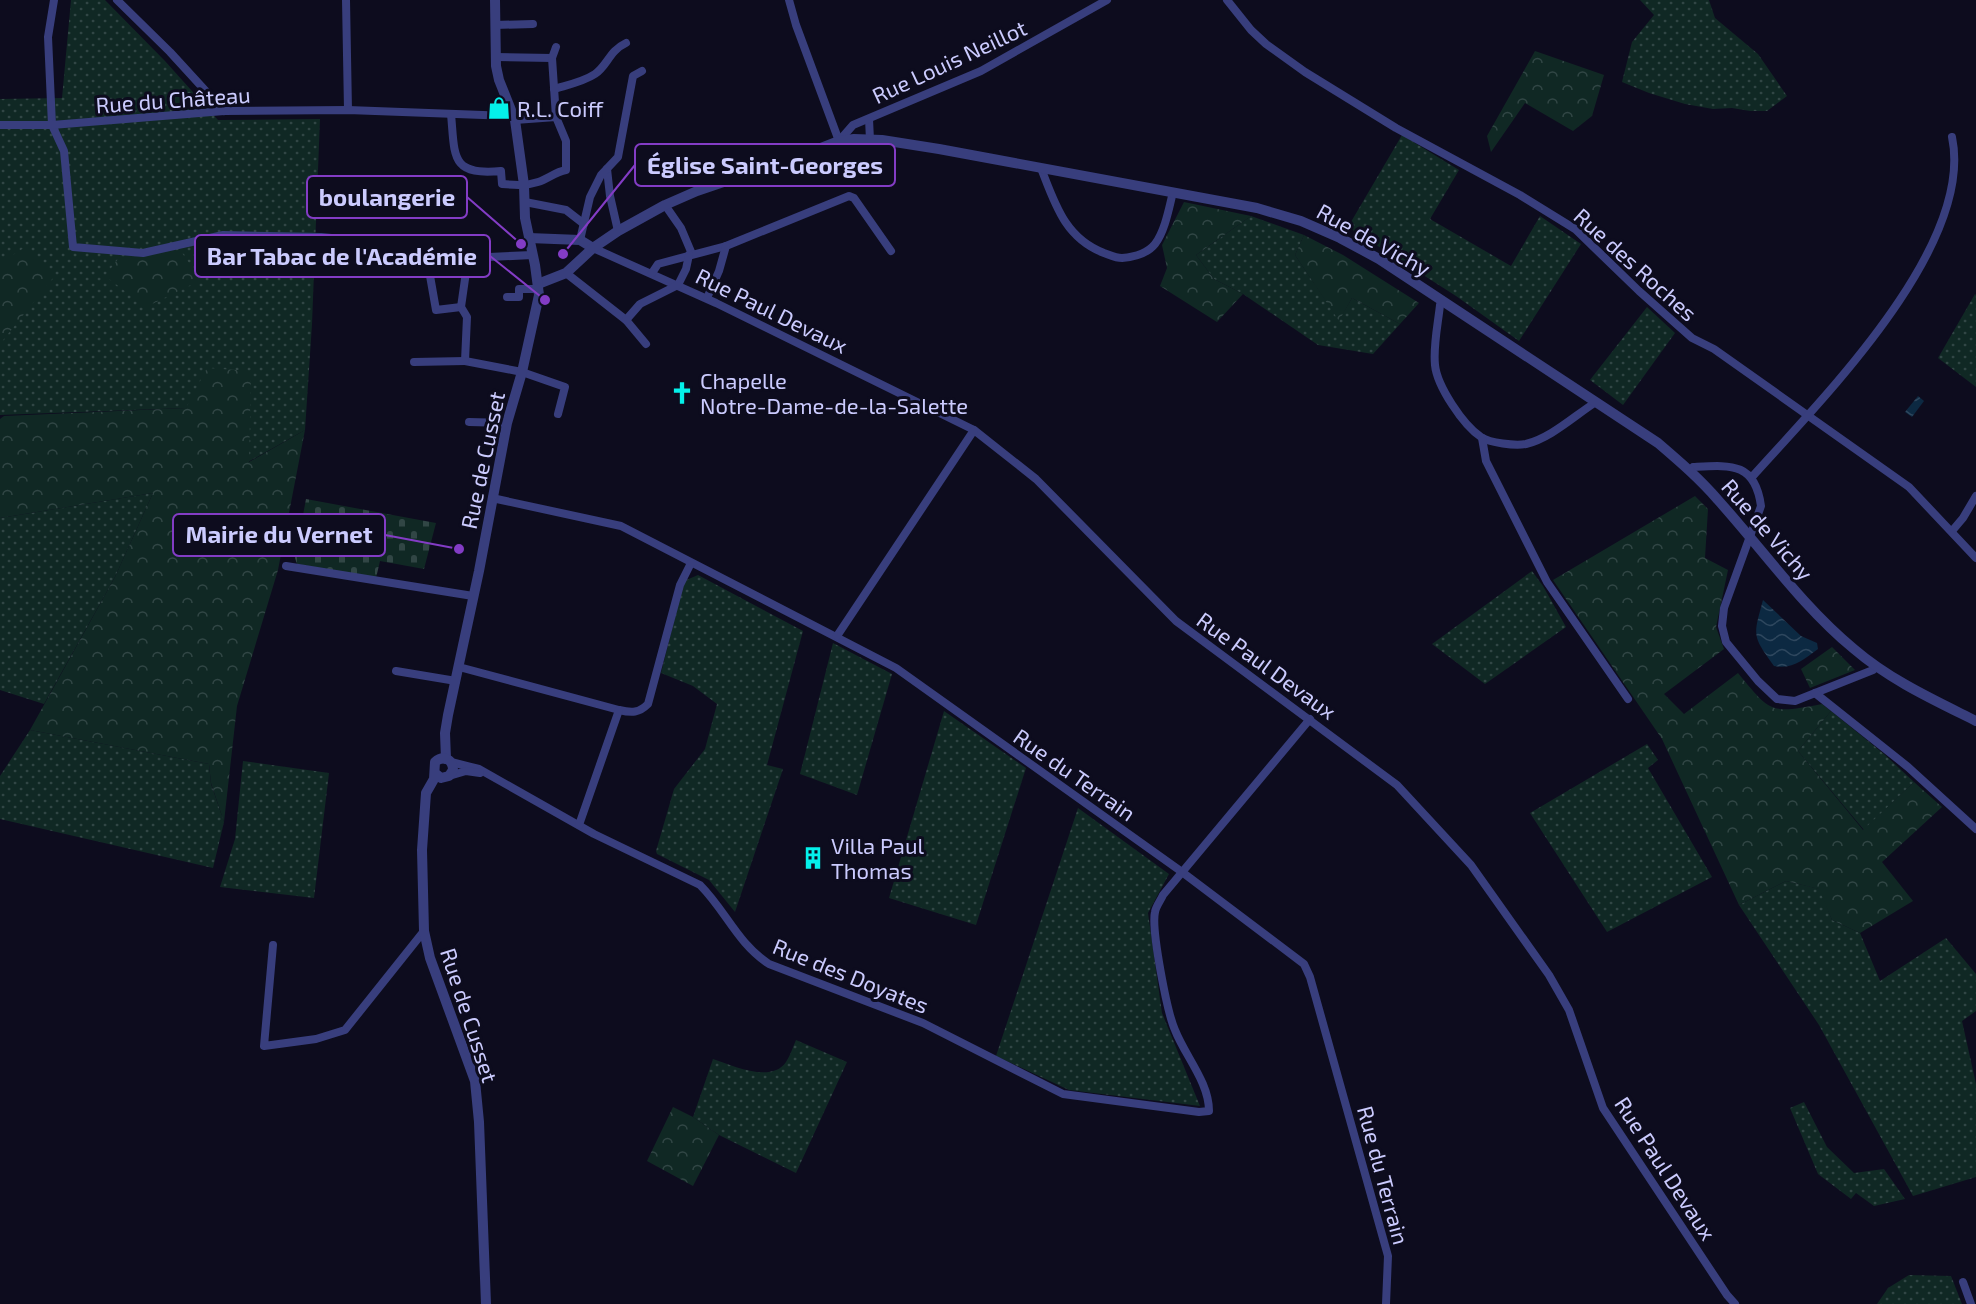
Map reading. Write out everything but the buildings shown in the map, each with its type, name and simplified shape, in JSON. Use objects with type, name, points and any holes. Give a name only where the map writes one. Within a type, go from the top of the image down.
[{"type":"street","points":[[54,0],[48,37],[52,125],[64,151],[73,247],[143,253],[223,235],[234,235],[332,238],[374,242],[426,253],[468,258],[532,255]]},
{"type":"street","points":[[117,0],[170,52],[224,111]]},
{"type":"street","points":[[346,0],[348,110]]},
{"type":"street","points":[[495,0],[496,57],[499,80],[514,118],[529,238],[539,287]]},
{"type":"street","points":[[789,0],[838,141]]},
{"type":"street","name":"Rue Louis Neillot","points":[[838,141],[853,125],[981,70],[1107,0]]},
{"type":"street","name":"Rue des Roches","points":[[1227,0],[1259,37],[1305,72],[1396,128],[1520,195],[1575,229],[1692,338],[1714,349],[1909,487],[1976,558]]},
{"type":"street","points":[[495,25],[532,24]]},
{"type":"street","points":[[554,88],[581,81],[596,73],[610,54],[626,43]]},
{"type":"street","points":[[451,114],[455,156],[459,164],[469,170],[480,173],[501,171],[502,184],[524,185],[540,182],[556,172],[566,170],[566,141],[556,117],[552,58],[556,47]]},
{"type":"street","points":[[496,57],[552,58]]},
{"type":"street","points":[[580,240],[590,197],[601,175],[618,157],[633,76],[642,71]]},
{"type":"street","name":"Rue du Château","points":[[0,125],[52,125],[224,111],[348,110],[514,118],[556,117]]},
{"type":"street","name":"Rue Louis Neillot","points":[[869,119],[870,140]]},
{"type":"street","points":[[1752,477],[1874,338],[1921,267],[1945,214],[1953,183],[1956,165],[1953,137]]},
{"type":"street","name":"Rue de Vichy","points":[[566,273],[593,248],[665,205],[697,191],[838,141],[870,140],[939,149],[1257,208],[1301,221],[1379,259],[1658,443],[1690,470],[1719,500],[1803,600],[1853,649],[1908,686],[1976,721]]},
{"type":"street","points":[[1041,168],[1059,213],[1080,241],[1116,258],[1139,255],[1155,243],[1173,192]]},
{"type":"street","points":[[607,169],[618,231]]},
{"type":"street","points":[[652,273],[658,264],[726,246],[849,196],[854,198],[891,251]]},
{"type":"street","points":[[525,202],[566,210],[584,224]]},
{"type":"street","points":[[626,320],[640,304],[678,285],[691,255],[681,228],[665,205]]},
{"type":"street","points":[[529,238],[580,240],[593,248]]},
{"type":"street","points":[[707,298],[719,271],[726,246]]},
{"type":"street","name":"Rue Paul Devaux","points":[[593,248],[707,298],[974,430],[1036,479],[1176,621],[1397,784],[1483,880],[1549,975],[1569,1010],[1603,1108],[1735,1304]]},
{"type":"street","points":[[426,253],[436,310],[461,307]]},
{"type":"street","points":[[465,361],[467,317],[461,307],[468,258]]},
{"type":"street","points":[[507,297],[519,297],[519,289],[539,287],[566,273],[626,320],[646,344]]},
{"type":"street","name":"Rue de Cusset","points":[[445,760],[448,715],[474,596],[507,423],[522,372],[539,287]]},
{"type":"street","points":[[1442,300],[1435,364],[1439,383],[1464,421],[1482,438],[1509,445],[1524,445],[1540,439],[1596,402]]},
{"type":"street","points":[[414,362],[465,361],[522,372],[565,387],[558,414]]},
{"type":"street","points":[[469,422],[507,423]]},
{"type":"street","points":[[837,636],[974,430]]},
{"type":"street","points":[[1482,438],[1486,461],[1547,582],[1628,699]]},
{"type":"street","points":[[1690,470],[1693,467],[1722,465],[1740,470],[1752,477],[1759,493],[1761,506],[1725,608],[1722,626],[1726,642],[1758,681],[1777,699],[1794,701],[1873,670],[1876,666]]},
{"type":"street","points":[[1952,531],[1976,496]]},
{"type":"street","name":"Rue du Terrain","points":[[492,498],[621,526],[896,668],[1182,872],[1304,964],[1310,977],[1388,1257],[1386,1304]]},
{"type":"street","points":[[459,667],[631,713],[641,711],[648,704],[680,585],[691,563]]},
{"type":"street","points":[[286,566],[474,596]]},
{"type":"street","points":[[396,671],[456,681]]},
{"type":"street","points":[[1815,693],[1908,767],[1976,829]]},
{"type":"street","points":[[579,825],[619,710]]},
{"type":"street","points":[[1182,872],[1310,719]]},
{"type":"street","points":[[445,760],[453,770],[443,776],[434,766],[445,760]]},
{"type":"street","name":"Rue des Doyates","points":[[445,760],[468,765],[487,774],[622,849],[700,885],[711,896],[738,937],[754,954],[769,964],[923,1023],[1064,1094],[1199,1112],[1209,1111],[1207,1095],[1174,1030],[1168,1010],[1155,934],[1155,912],[1163,895],[1182,872]]},
{"type":"street","name":"Rue des Doyates","points":[[443,776],[466,771],[487,774]]},
{"type":"street","name":"Rue de Cusset","points":[[443,776],[434,779],[426,793],[422,889],[423,931],[430,958],[475,1081],[479,1122],[486,1304]]},
{"type":"street","points":[[273,945],[264,1046],[316,1039],[345,1030],[423,931]]},
{"type":"street","points":[[1963,1282],[1971,1304]]},
{"type":"green space","points":[[71,0],[105,0],[165,61],[218,120],[320,119],[312,324],[305,430],[248,462],[250,371],[186,408],[0,415],[0,99],[62,98]]},
{"type":"green space","points":[[1640,0],[1709,0],[1715,18],[1758,54],[1787,96],[1767,111],[1713,109],[1685,104],[1622,82],[1632,42],[1654,15]]},
{"type":"green space","points":[[1535,51],[1604,75],[1592,116],[1573,131],[1525,103],[1491,152],[1487,136]]},
{"type":"green space","points":[[1402,135],[1459,170],[1430,219],[1511,266],[1540,216],[1581,244],[1519,341],[1456,296],[1348,227]]},
{"type":"green space","points":[[1184,202],[1251,216],[1196,255],[1214,279],[1243,294],[1217,322],[1160,286],[1167,268],[1162,245]]},
{"type":"green space","points":[[1251,216],[1304,235],[1295,255],[1339,320],[1352,298],[1400,324],[1373,354],[1318,345],[1243,294],[1214,279],[1196,255]]},
{"type":"green space","points":[[1304,235],[1343,255],[1419,303],[1400,324],[1352,298],[1339,321],[1295,255]]},
{"type":"green space","points":[[27,246],[53,278],[0,344],[0,263]]},
{"type":"green space","points":[[180,250],[201,280],[146,307],[105,276],[118,259]]},
{"type":"green space","points":[[1976,295],[1976,387],[1938,358]]},
{"type":"green space","points":[[1647,307],[1675,333],[1623,405],[1590,380]]},
{"type":"green space","points":[[207,368],[251,371],[249,462],[305,430],[278,570],[237,706],[224,822],[211,783],[209,764],[30,730],[115,577],[153,493],[0,518],[0,419],[4,416],[186,408]]},
{"type":"green space","points":[[153,493],[115,577],[44,704],[0,690],[0,518]]},
{"type":"green space","points":[[1695,496],[1708,509],[1705,558],[1728,570],[1716,627],[1724,649],[1664,694],[1684,714],[1738,673],[1765,703],[1773,707],[1792,709],[1822,704],[1831,711],[1798,751],[1863,830],[1914,782],[1942,807],[1882,862],[1913,901],[1860,933],[1832,920],[1819,889],[1786,881],[1739,905],[1662,739],[1553,580]]},
{"type":"green space","points":[[306,499],[436,523],[424,569],[380,561],[376,578],[297,564],[295,558]]},
{"type":"green space","points":[[1532,571],[1566,627],[1485,684],[1432,644]]},
{"type":"green space","points":[[698,575],[803,631],[767,765],[783,769],[735,912],[709,880],[657,854],[656,851],[674,789],[705,749],[717,704],[693,686],[661,673],[684,581]]},
{"type":"green space","points":[[833,643],[892,674],[857,795],[800,774]]},
{"type":"green space","points":[[1832,647],[1855,670],[1810,688],[1801,669]]},
{"type":"green space","points":[[944,711],[1026,768],[976,925],[889,898]]},
{"type":"green space","points":[[1831,711],[1914,782],[1864,830],[1798,751]]},
{"type":"green space","points":[[30,730],[209,764],[211,784],[224,822],[213,868],[0,819],[0,776]]},
{"type":"green space","points":[[1647,744],[1658,760],[1648,768],[1712,877],[1607,932],[1530,813]]},
{"type":"green space","points":[[243,761],[329,773],[314,898],[220,887],[235,839]]},
{"type":"green space","points":[[1078,808],[1169,874],[1148,913],[1162,1013],[1200,1106],[1069,1090],[996,1056]]},
{"type":"green space","points":[[1786,881],[1820,889],[1832,920],[1860,933],[1880,981],[1946,938],[1976,974],[1976,1011],[1962,1021],[1976,1084],[1976,1177],[1913,1196],[1819,1025],[1739,905]]},
{"type":"green space","points":[[796,1040],[847,1062],[796,1173],[719,1135],[693,1117],[713,1059],[751,1071],[771,1072],[786,1062]]},
{"type":"green space","points":[[1804,1102],[1827,1147],[1854,1173],[1884,1169],[1905,1199],[1874,1206],[1856,1193],[1851,1199],[1818,1174],[1790,1108]]},
{"type":"green space","points":[[673,1107],[693,1117],[719,1135],[693,1186],[647,1161]]},
{"type":"green space","points":[[1909,1275],[1951,1276],[1962,1304],[1877,1304],[1888,1288]]},
{"type":"water","points":[[1918,396],[1924,401],[1912,417],[1905,412]]},
{"type":"water","points":[[1763,600],[1801,636],[1817,643],[1818,649],[1792,665],[1774,666],[1758,641],[1756,629]]},
{"type":"place","name":"R.L. Coiff","points":[[499,108]]},
{"type":"place","name":"boulangerie","points":[[521,244]]},
{"type":"place","name":"Église Saint-Georges","points":[[563,254]]},
{"type":"place","name":"Bar Tabac de l'Académie","points":[[545,300]]},
{"type":"place","name":"Chapelle Notre-Dame-de-la-Salette","points":[[682,393]]},
{"type":"place","name":"Mairie du Vernet","points":[[459,549]]},
{"type":"place","name":"Villa Paul Thomas","points":[[813,858]]}]
